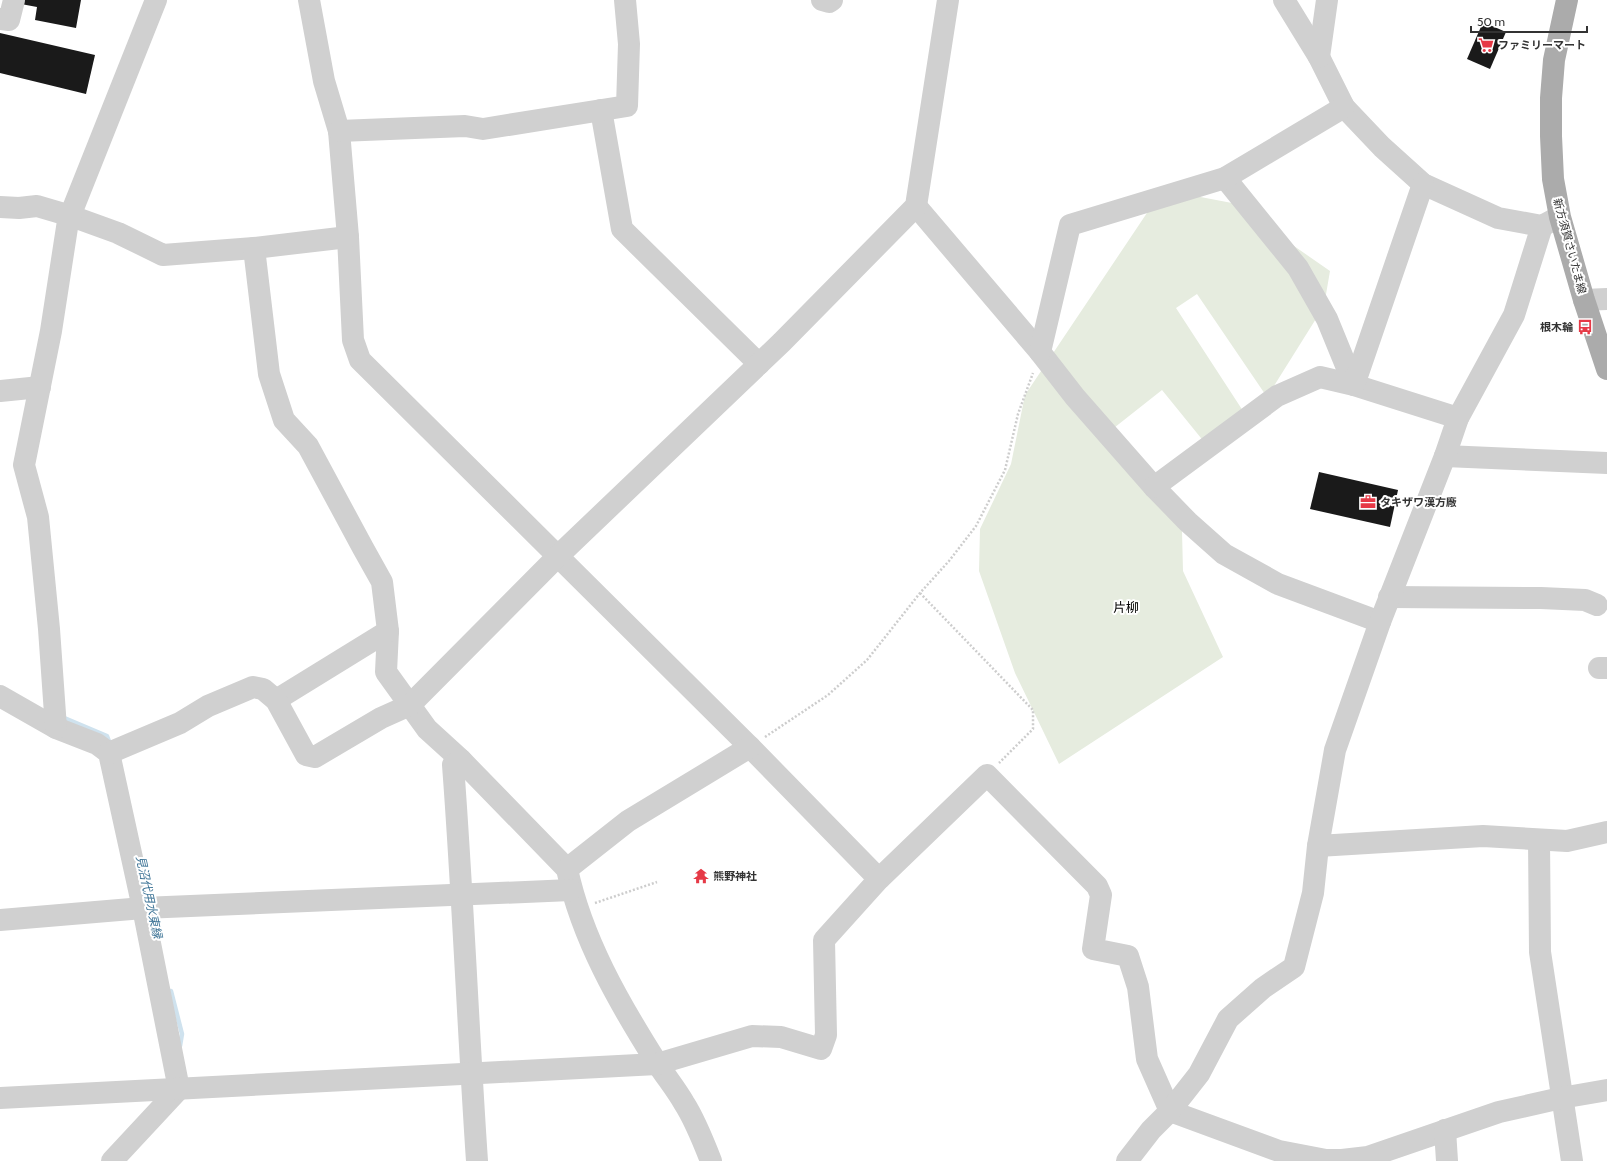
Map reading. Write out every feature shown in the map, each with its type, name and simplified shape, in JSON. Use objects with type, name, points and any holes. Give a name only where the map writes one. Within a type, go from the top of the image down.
[{"type":"main road","name":"新方須賀さいたま線","points":[[1567,0],[1554,60],[1551,98],[1553,179],[1551,221],[1584,300],[1607,370]]},
{"type":"street","points":[[0,19],[9,20],[14,0]]},
{"type":"street","points":[[56,728],[49,629],[38,517],[24,465],[40,387],[68,221],[156,0]]},
{"type":"street","points":[[309,0],[324,81],[339,131],[348,237],[353,340],[360,360],[750,747],[879,879]]},
{"type":"street","points":[[339,131],[465,126],[483,129],[627,106],[629,44],[625,0]]},
{"type":"street","points":[[822,0],[829,2],[832,0]]},
{"type":"street","points":[[109,753],[180,723],[208,706],[253,688],[263,689],[276,700],[306,755],[315,757],[381,718],[410,705],[558,556],[759,364],[916,206],[948,0]]},
{"type":"street","points":[[1127,1161],[1151,1130],[1170,1111],[1199,1074],[1228,1019],[1263,988],[1294,967],[1313,893],[1318,846],[1335,750],[1380,622],[1445,456],[1458,418],[1514,315],[1551,221],[1498,218],[1423,184],[1382,147],[1344,107],[1319,57],[1284,0]]},
{"type":"street","points":[[1319,57],[1327,0]]},
{"type":"street","points":[[1040,352],[1070,225],[1225,178],[1344,107]]},
{"type":"street","points":[[601,110],[622,229],[759,364]]},
{"type":"street","points":[[1225,178],[1298,268],[1327,319],[1354,385]]},
{"type":"street","points":[[1354,385],[1423,184]]},
{"type":"street","points":[[0,207],[18,208],[37,206],[71,216],[118,233],[163,255],[254,248],[348,237]]},
{"type":"street","points":[[916,206],[1040,352],[1076,397],[1154,487],[1188,522],[1224,554],[1278,584],[1380,622]]},
{"type":"street","points":[[254,248],[269,374],[284,420],[308,446],[382,582],[388,632],[386,672],[427,729],[461,760],[567,869],[575,900],[590,944],[625,1012],[657,1064],[685,1104],[705,1158]]},
{"type":"street","points":[[1584,300],[1607,299]]},
{"type":"street","points":[[1154,487],[1277,396],[1320,378],[1354,385],[1458,418]]},
{"type":"street","points":[[0,391],[40,387]]},
{"type":"street","points":[[1445,456],[1607,463]]},
{"type":"street","points":[[1390,598],[1541,598],[1585,600],[1597,605]]},
{"type":"street","points":[[276,700],[388,632]]},
{"type":"street","points":[[0,696],[56,728],[98,744],[109,753],[143,908],[179,1089]]},
{"type":"street","points":[[567,869],[628,821],[750,747]]},
{"type":"street","points":[[461,760],[453,765],[477,1161]]},
{"type":"street","points":[[0,1098],[657,1064],[752,1036],[781,1037],[821,1049],[826,1035],[824,940],[879,879],[987,775],[1097,886],[1101,895],[1093,949],[1128,956],[1138,987],[1147,1059],[1170,1111],[1279,1151],[1326,1160],[1342,1160],[1368,1157],[1499,1112],[1561,1098],[1607,1090]]},
{"type":"street","points":[[1318,846],[1483,836],[1567,841],[1607,832]]},
{"type":"street","points":[[1539,840],[1540,952],[1561,1098],[1572,1161]]},
{"type":"street","points":[[0,920],[143,908],[462,894],[575,900]]},
{"type":"street","points":[[112,1161],[139,1130],[179,1089]]},
{"type":"street","points":[[1445,1130],[1447,1161]]},
{"type":"path","points":[[750,747],[828,695],[867,660],[976,526],[1005,470],[1018,414],[1040,352]]},
{"type":"path","points":[[920,593],[1032,710],[1033,729],[987,775]]},
{"type":"path","points":[[575,900],[657,882]]},
{"type":"shaded area","points":[[1159,195],[1190,195],[1232,203],[1330,271],[1324,306],[1267,397],[1197,294],[1176,308],[1245,414],[1205,443],[1162,390],[1105,435],[1182,531],[1183,571],[1223,657],[1059,764],[1015,673],[979,571],[980,529],[1011,464],[1025,395]]},
{"type":"building","points":[[21,0],[81,0],[76,28],[35,20],[37,7],[21,4]]},
{"type":"building","name":"ファミリーマート","points":[[1483,22],[1506,32],[1490,69],[1467,59]]},
{"type":"building","points":[[0,33],[95,55],[86,94],[0,73]]},
{"type":"building","points":[[1319,472],[1398,490],[1390,527],[1310,509]]},
{"type":"waterway","name":"見沼代用水東縁","points":[[62,717],[107,736],[110,744]]},
{"type":"waterway","name":"見沼代用水東縁","points":[[171,991],[182,1034],[180,1046]]},
{"type":"place","name":"ファミリーマート","points":[[1486,45]]},
{"type":"place","name":"根木輪","points":[[1585,327]]},
{"type":"place","name":"タキザワ漢方廠","points":[[1368,502]]},
{"type":"place","name":"熊野神社","points":[[701,876]]},
{"type":"district","name":"片柳","points":[[1126,607]]}]
